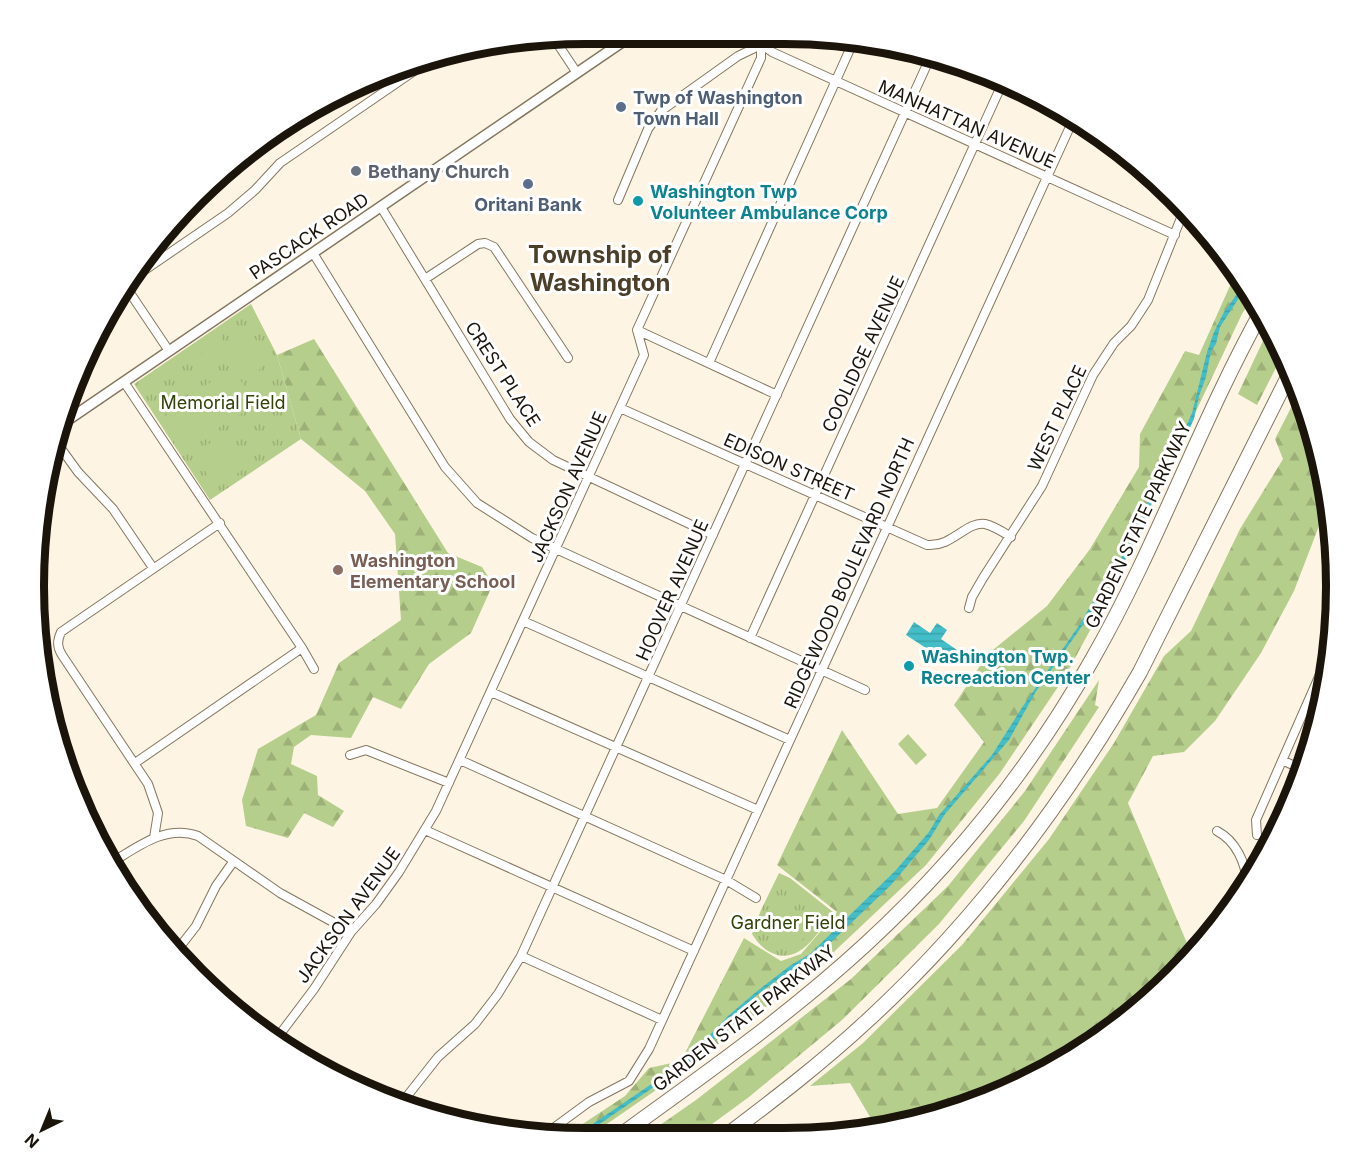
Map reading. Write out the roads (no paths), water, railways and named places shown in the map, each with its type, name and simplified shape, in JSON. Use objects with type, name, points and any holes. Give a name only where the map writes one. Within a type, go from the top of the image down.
[{"type":"highway","name":"GARDEN STATE PARKWAY","points":[[630,1128],[771,1023],[848,961],[936,875],[999,800],[1049,731],[1106,636],[1231,369],[1257,320]]},
{"type":"highway","points":[[736,1128],[830,1054],[885,1004],[953,933],[1032,838],[1089,757],[1140,672],[1286,381]]},
{"type":"street","name":"PASCACK ROAD","points":[[70,419],[619,44]]},
{"type":"street","points":[[558,45],[577,73]]},
{"type":"street","points":[[618,200],[648,129],[661,111],[738,56],[761,45],[760,58],[637,330],[777,395]]},
{"type":"street","name":"MANHATTAN AVENUE","points":[[761,45],[1175,235]]},
{"type":"street","points":[[709,363],[851,48]]},
{"type":"street","name":"HOOVER AVENUE","points":[[406,1098],[438,1057],[475,1024],[498,994],[521,956],[928,63]]},
{"type":"street","points":[[148,267],[228,213],[255,190],[280,163],[413,72]]},
{"type":"street","name":"COOLIDGE AVENUE","points":[[750,638],[1001,89]]},
{"type":"street","name":"RIDGEWOOD BOULEVARD NORTH","points":[[555,1127],[589,1102],[629,1081],[652,1041],[1070,126]]},
{"type":"street","name":"CREST PLACE","points":[[381,207],[519,432],[553,460],[713,535]]},
{"type":"street","name":"WEST PLACE","points":[[969,608],[982,578],[1011,537],[1047,477],[1093,375],[1114,343],[1131,326],[1148,300],[1182,217]]},
{"type":"street","points":[[425,279],[478,244],[490,244],[568,358]]},
{"type":"street","points":[[313,253],[454,480],[477,503],[518,530],[556,549],[865,690]]},
{"type":"street","points":[[130,294],[169,351]]},
{"type":"street","name":"JACKSON AVENUE","points":[[280,1034],[314,989],[351,932],[376,904],[425,830],[449,783],[644,355],[637,330]]},
{"type":"street","points":[[124,382],[220,523],[314,669]]},
{"type":"street","name":"EDISON STREET","points":[[620,408],[919,542],[934,546],[948,542],[980,524],[991,526],[1011,537]]},
{"type":"street","points":[[61,449],[78,472],[113,509],[153,568]]},
{"type":"street","points":[[154,838],[158,822],[156,805],[148,784],[62,655],[58,644],[61,632],[220,523]]},
{"type":"street","points":[[523,621],[790,740]]},
{"type":"street","points":[[135,763],[302,648]]},
{"type":"street","points":[[1257,836],[1256,820],[1318,680]]},
{"type":"street","points":[[491,692],[758,810]]},
{"type":"street","points":[[350,754],[366,750],[449,783]]},
{"type":"street","points":[[460,760],[726,880],[756,898]]},
{"type":"street","points":[[1284,760],[1296,766]]},
{"type":"street","points":[[425,830],[694,951]]},
{"type":"street","points":[[117,859],[154,838],[179,831],[196,835],[280,893],[351,932]]},
{"type":"street","points":[[1217,831],[1231,842],[1240,856],[1245,871]]},
{"type":"street","points":[[180,946],[196,926],[216,886],[233,862]]},
{"type":"street","points":[[521,956],[662,1020]]},
{"type":"water","points":[[1239,291],[1241,295],[1220,327],[1216,344],[1211,351],[1194,419],[1169,472],[1156,493],[1129,553],[1087,619],[1035,693],[1009,740],[945,814],[929,840],[891,885],[827,946],[763,990],[733,1016],[711,1043],[689,1063],[594,1128],[587,1128],[684,1062],[728,1016],[756,992],[791,965],[810,954],[895,871],[929,832],[939,815],[992,755],[1080,624],[1125,552],[1150,497],[1171,461],[1192,413],[1207,352],[1224,312]]},
{"type":"water","points":[[914,622],[930,633],[937,623],[947,630],[941,639],[957,650],[949,663],[906,635]]},
{"type":"place","name":"Twp of Washington Town Hall","points":[[621,107]]},
{"type":"place","name":"Bethany Church","points":[[356,171]]},
{"type":"place","name":"Oritani Bank","points":[[528,184]]},
{"type":"place","name":"Washington Twp Volunteer Ambulance Corp","points":[[638,201]]},
{"type":"place","name":"Washington Elementary School","points":[[338,570]]},
{"type":"place","name":"Washington Twp. Recreaction Center","points":[[909,666]]},
{"type":"district","name":"Township of Washington","points":[[600,268]]},
{"type":"park label","name":"Memorial Field","points":[[223,402]]},
{"type":"park label","name":"Gardner Field","points":[[788,922]]}]
